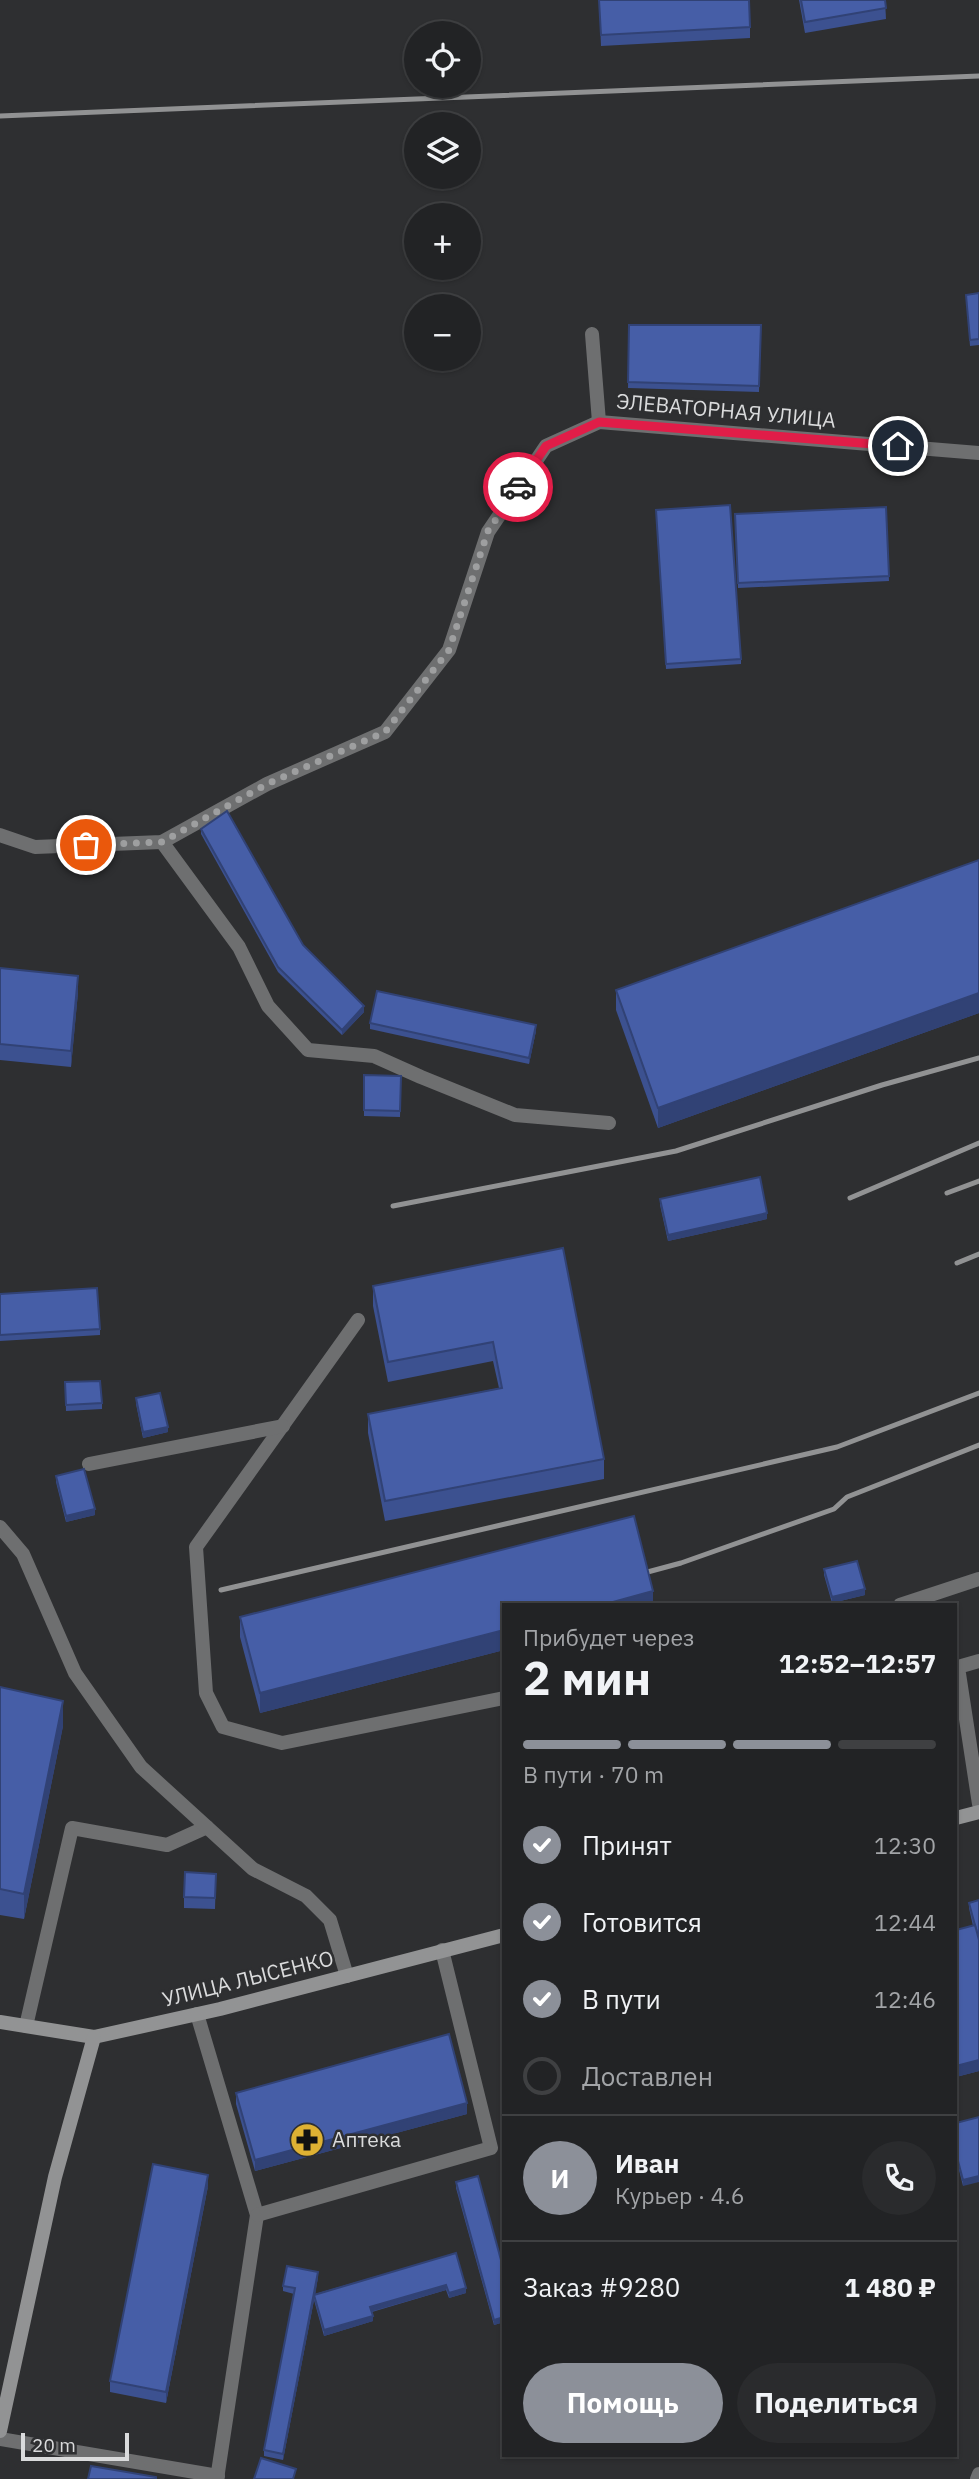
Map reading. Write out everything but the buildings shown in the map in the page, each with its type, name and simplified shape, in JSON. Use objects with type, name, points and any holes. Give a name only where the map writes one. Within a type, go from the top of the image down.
[{"type":"main road","points":[[957,1818],[979,1812]]},
{"type":"main road","name":"УЛИЦА ЛЫСЕНКО","points":[[0,2022],[93,2037],[197,2014],[502,1935]]},
{"type":"main road","points":[[0,2431],[55,2176],[93,2037]]},
{"type":"street","points":[[592,334],[599,422]]},
{"type":"street","name":"ЭЛЕВАТОРНАЯ УЛИЦА","points":[[0,835],[36,847],[162,842],[267,784],[385,732],[449,650],[488,531],[546,446],[599,422],[979,453]]},
{"type":"street","points":[[162,842],[239,947],[268,1006],[308,1050],[374,1056],[515,1115],[609,1123]]},
{"type":"street","points":[[358,1320],[196,1547],[206,1693],[223,1727],[282,1743],[502,1698]]},
{"type":"street","points":[[89,1464],[283,1426]]},
{"type":"street","points":[[0,1528],[23,1554],[75,1673],[141,1767],[253,1869],[306,1896],[330,1920],[347,1976]]},
{"type":"street","points":[[906,1603],[979,1579]]},
{"type":"street","points":[[979,1661],[958,1667],[961,1726],[979,1804]]},
{"type":"street","points":[[26,2026],[72,1828],[167,1845],[206,1827]]},
{"type":"street","points":[[257,2215],[491,2148],[442,1950]]},
{"type":"street","points":[[0,2440],[218,2478],[257,2215],[197,2014]]},
{"type":"street","points":[[977,2479],[979,2474]]},
{"type":"railway","points":[[0,116],[979,76]]},
{"type":"railway","points":[[393,1206],[676,1151],[882,1085],[979,1058]]},
{"type":"railway","points":[[850,1198],[979,1143]]},
{"type":"railway","points":[[947,1193],[979,1181]]},
{"type":"railway","points":[[957,1263],[979,1254]]},
{"type":"railway","points":[[221,1590],[837,1447],[979,1393]]},
{"type":"railway","points":[[629,1577],[681,1563],[834,1509],[847,1497],[979,1445]]},
{"type":"way so far","points":[[86,845],[162,842],[267,784],[385,732],[449,650],[488,531],[518,487]]},
{"type":"place","name":"Аптека","points":[[307,2140]]},
{"type":"route","points":[[518,487],[546,446],[599,422],[898,446]]}]
